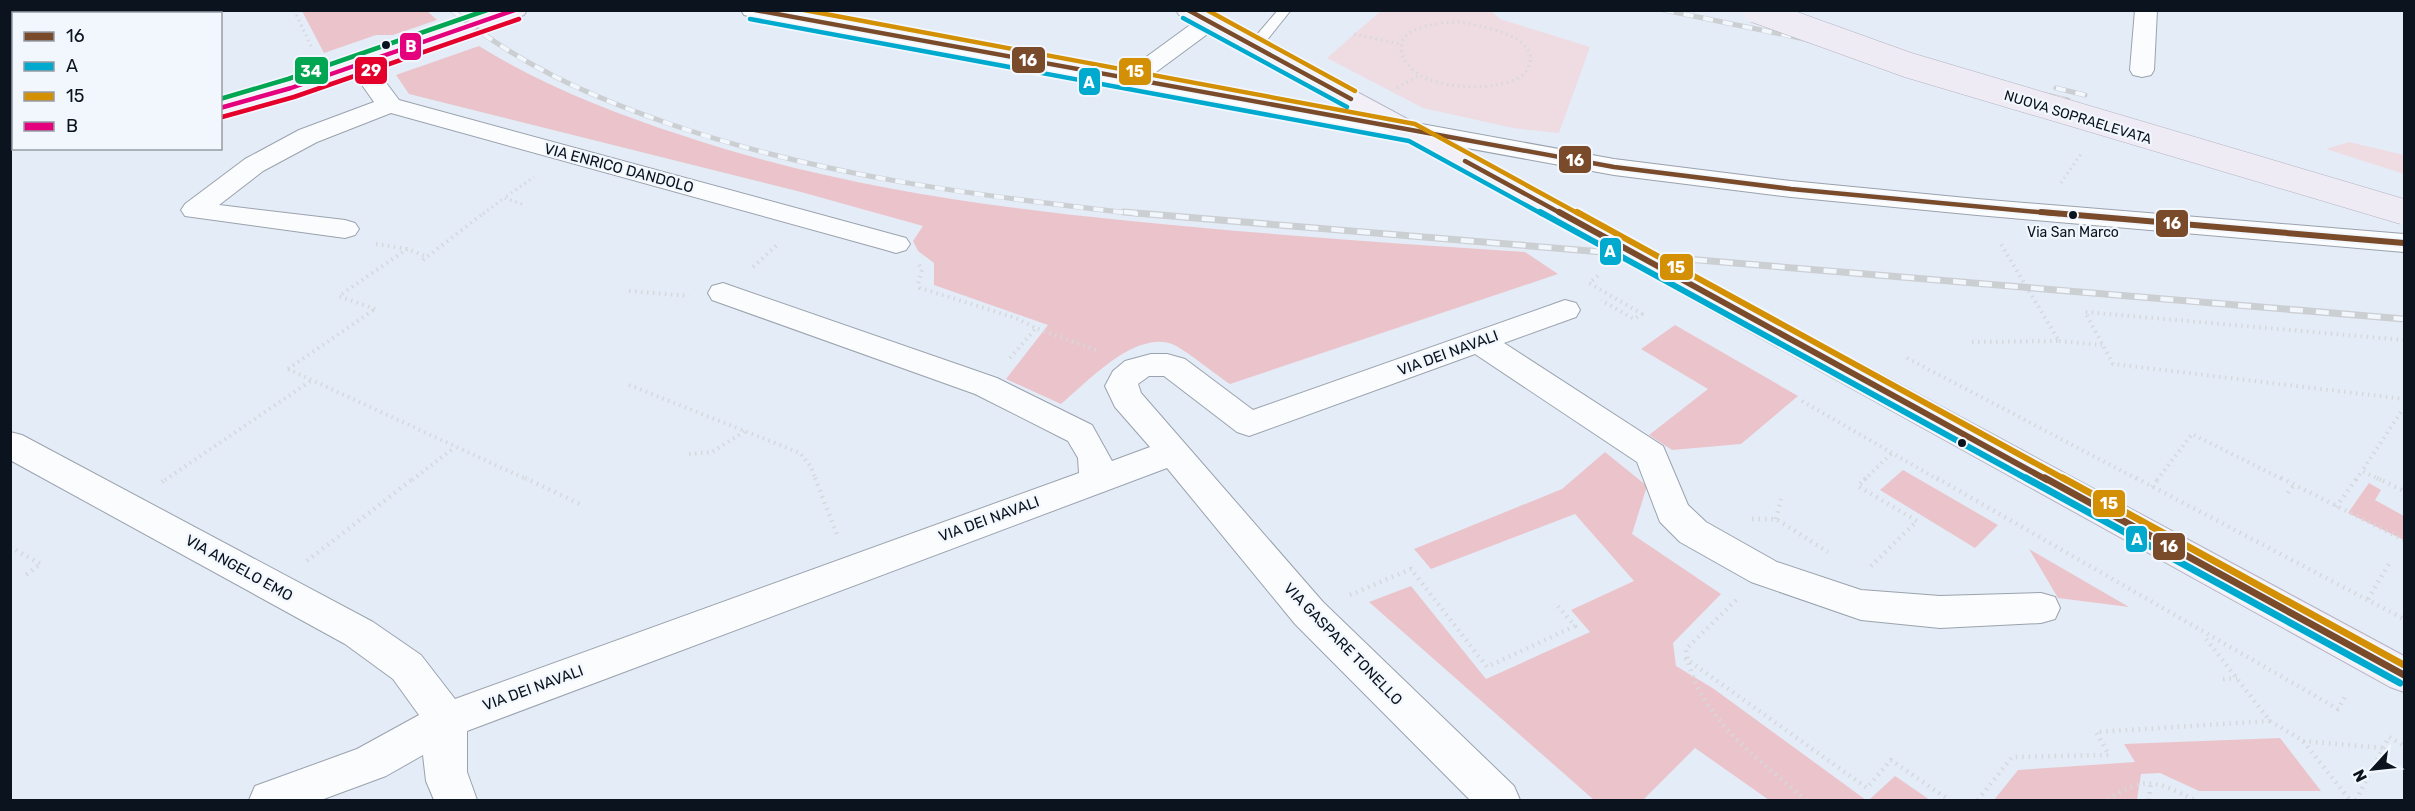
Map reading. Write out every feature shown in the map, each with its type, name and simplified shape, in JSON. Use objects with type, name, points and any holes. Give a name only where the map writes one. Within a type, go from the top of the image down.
[{"type":"highway","name":"NUOVA SOPRAELEVATA","points":[[1755,10],[1908,65],[2404,212]]},
{"type":"highway","name":"NUOVA SOPRAELEVATA","points":[[1811,10],[1922,48],[2086,99],[2404,189]]},
{"type":"main road","points":[[222,107],[360,65],[516,10]]},
{"type":"main road","points":[[1187,10],[2404,675]]},
{"type":"street","points":[[752,10],[1614,167],[1791,189],[2404,243]]},
{"type":"street","points":[[2142,70],[2146,10]]},
{"type":"street","points":[[1130,80],[1209,22]]},
{"type":"street","points":[[345,229],[195,210],[254,165],[308,136],[390,105],[360,65]]},
{"type":"street","name":"VIA ENRICO DANDOLO","points":[[390,105],[896,244]]},
{"type":"street","points":[[723,293],[986,386],[1080,433],[1095,458],[1098,479]]},
{"type":"street","name":"VIA DEI NAVALI","points":[[1134,370],[1160,363],[1174,367],[1249,424],[1581,303]]},
{"type":"street","points":[[1479,342],[1651,455],[1673,512],[1693,532],[1764,572],[1861,605],[1940,612],[2041,608]]},
{"type":"street","points":[[1134,370],[1124,377],[1121,386],[1128,399],[1173,452]]},
{"type":"street","name":"VIA ANGELO EMO","points":[[10,444],[359,633],[407,667],[447,720]]},
{"type":"street","name":"VIA DEI NAVALI","points":[[270,801],[371,763],[447,720],[1173,452]]},
{"type":"street","name":"VIA GASPARE TONELLO","points":[[1173,452],[1309,613],[1499,801]]},
{"type":"street","points":[[447,720],[443,757],[448,788],[456,801]]},
{"type":"lane","points":[[1254,47],[1285,10]]},
{"type":"path","points":[[294,10],[313,49]]},
{"type":"path","points":[[1458,22],[1498,29],[1514,37],[1526,47],[1530,57],[1528,68],[1518,77],[1503,84],[1482,87],[1460,86],[1438,82],[1420,75],[1407,65],[1400,54],[1400,44],[1408,34],[1420,27],[1458,22]]},
{"type":"path","points":[[1354,34],[1400,44]]},
{"type":"path","points":[[423,260],[567,153]]},
{"type":"path","points":[[504,198],[522,204]]},
{"type":"path","points":[[629,291],[692,296],[723,293],[806,220]]},
{"type":"path","points":[[1998,240],[2059,341]]},
{"type":"path","points":[[896,244],[888,253],[917,262],[922,270],[918,284],[920,288],[1016,318],[1104,354],[1134,370]]},
{"type":"path","points":[[407,249],[339,296],[375,309],[288,369],[580,504]]},
{"type":"path","points":[[1581,303],[1634,319],[1642,314],[1589,283],[1601,273]]},
{"type":"path","points":[[2404,340],[2085,312],[2114,364],[2404,399]]},
{"type":"path","points":[[1972,342],[2059,341],[2102,345]]},
{"type":"path","points":[[1897,352],[2404,619]]},
{"type":"path","points":[[159,484],[312,381]]},
{"type":"path","points":[[629,385],[800,453],[811,467],[838,538]]},
{"type":"path","points":[[1802,401],[2338,709],[2346,695]]},
{"type":"path","points":[[2336,507],[2401,412],[2404,414]]},
{"type":"path","points":[[689,454],[700,456],[713,453],[745,431]]},
{"type":"path","points":[[2152,487],[2192,434],[2404,540]]},
{"type":"path","points":[[304,564],[455,447]]},
{"type":"path","points":[[1863,573],[1917,521],[1858,486],[1892,453]]},
{"type":"path","points":[[2362,471],[2404,491]]},
{"type":"path","points":[[2288,493],[2294,485]]},
{"type":"path","points":[[1776,519],[1781,500]]},
{"type":"path","points":[[1680,519],[1776,519],[1834,555]]},
{"type":"path","points":[[10,547],[41,564],[24,576]]},
{"type":"path","points":[[2368,600],[2390,562]]},
{"type":"path","points":[[1345,597],[1412,569],[1487,667],[1575,626],[1557,605]]},
{"type":"path","points":[[1764,572],[1686,648],[1685,658],[1703,699],[1743,746],[1806,801]]},
{"type":"path","points":[[2201,632],[2270,721],[2302,740],[2350,801]]},
{"type":"path","points":[[1685,658],[1867,788],[1891,760],[1949,801]]},
{"type":"path","points":[[2223,679],[2237,678]]},
{"type":"path","points":[[1978,801],[2012,757],[2109,755],[2096,732],[2270,721]]},
{"type":"path","points":[[2356,801],[2389,738],[2404,746]]},
{"type":"path","points":[[2302,740],[2383,748]]},
{"type":"path","points":[[2108,801],[2128,785],[2151,781],[2195,801]]},
{"type":"path","points":[[2149,801],[2151,781]]},
{"type":"shaded area","points":[[1382,10],[1491,11],[1500,19],[1590,47],[1559,133],[1513,128],[1423,108],[1327,58]]},
{"type":"shaded area","points":[[302,11],[427,11],[437,20],[393,35],[376,35],[324,53]]},
{"type":"shaded area","points":[[479,46],[552,85],[629,117],[735,152],[844,179],[954,199],[1121,220],[1374,242],[1525,252],[1558,274],[1230,384],[1172,344],[1158,342],[1143,344],[1112,360],[1061,404],[1006,379],[1048,325],[934,285],[934,263],[918,251],[913,241],[923,226],[801,192],[409,94],[396,75]]},
{"type":"shaded area","points":[[2349,142],[2404,155],[2404,174],[2326,149]]},
{"type":"shaded area","points":[[1675,325],[1798,396],[1741,444],[1672,450],[1649,435],[1708,389],[1641,349]]},
{"type":"shaded area","points":[[1605,452],[1647,486],[1632,534],[1721,594],[1673,643],[1676,666],[1714,689],[1866,800],[1769,800],[1695,748],[1643,800],[1594,800],[1369,602],[1411,586],[1486,679],[1590,632],[1571,610],[1634,581],[1575,514],[1431,569],[1414,549],[1562,489]]},
{"type":"shaded area","points":[[1903,470],[1998,525],[1975,548],[1880,490]]},
{"type":"shaded area","points":[[2369,483],[2381,490],[2375,500],[2404,516],[2404,540],[2348,513]]},
{"type":"shaded area","points":[[2029,549],[2129,607],[2058,598]]},
{"type":"shaded area","points":[[2280,738],[2321,791],[2199,791],[2160,773],[2141,774],[2137,800],[1994,800],[2018,770],[2135,762],[2124,744]]},
{"type":"shaded area","points":[[1895,776],[1930,800],[1869,800]]},
{"type":"railway","points":[[452,10],[502,46],[554,76],[638,113],[724,141],[782,157],[900,182],[1019,200],[1138,214]]},
{"type":"railway","points":[[1664,10],[1795,37],[2068,100]]},
{"type":"railway","points":[[2056,88],[2085,95]]},
{"type":"railway","points":[[1124,212],[2404,319]]},
{"type":"transit line","name":"34","points":[[222,98],[288,79],[487,10]]},
{"type":"transit line","name":"B","points":[[222,107],[291,88],[515,10]]},
{"type":"transit line","name":"16","points":[[755,10],[1614,167],[1791,189],[1977,207],[2404,243]]},
{"type":"transit line","name":"15","points":[[804,10],[1415,124],[2404,665]]},
{"type":"transit line","name":"16","points":[[1188,10],[1351,99]]},
{"type":"transit line","name":"15","points":[[1207,10],[1355,91]]},
{"type":"transit line","name":"A","points":[[1183,18],[1347,107]]},
{"type":"transit line","name":"29","points":[[222,117],[294,97],[519,19]]},
{"type":"transit line","name":"A","points":[[750,19],[1409,141],[2400,683]]},
{"type":"transit line","name":"16","points":[[1465,161],[2404,675]]},
{"type":"place","name":"Via San Marco","points":[[2073,215]]}]
